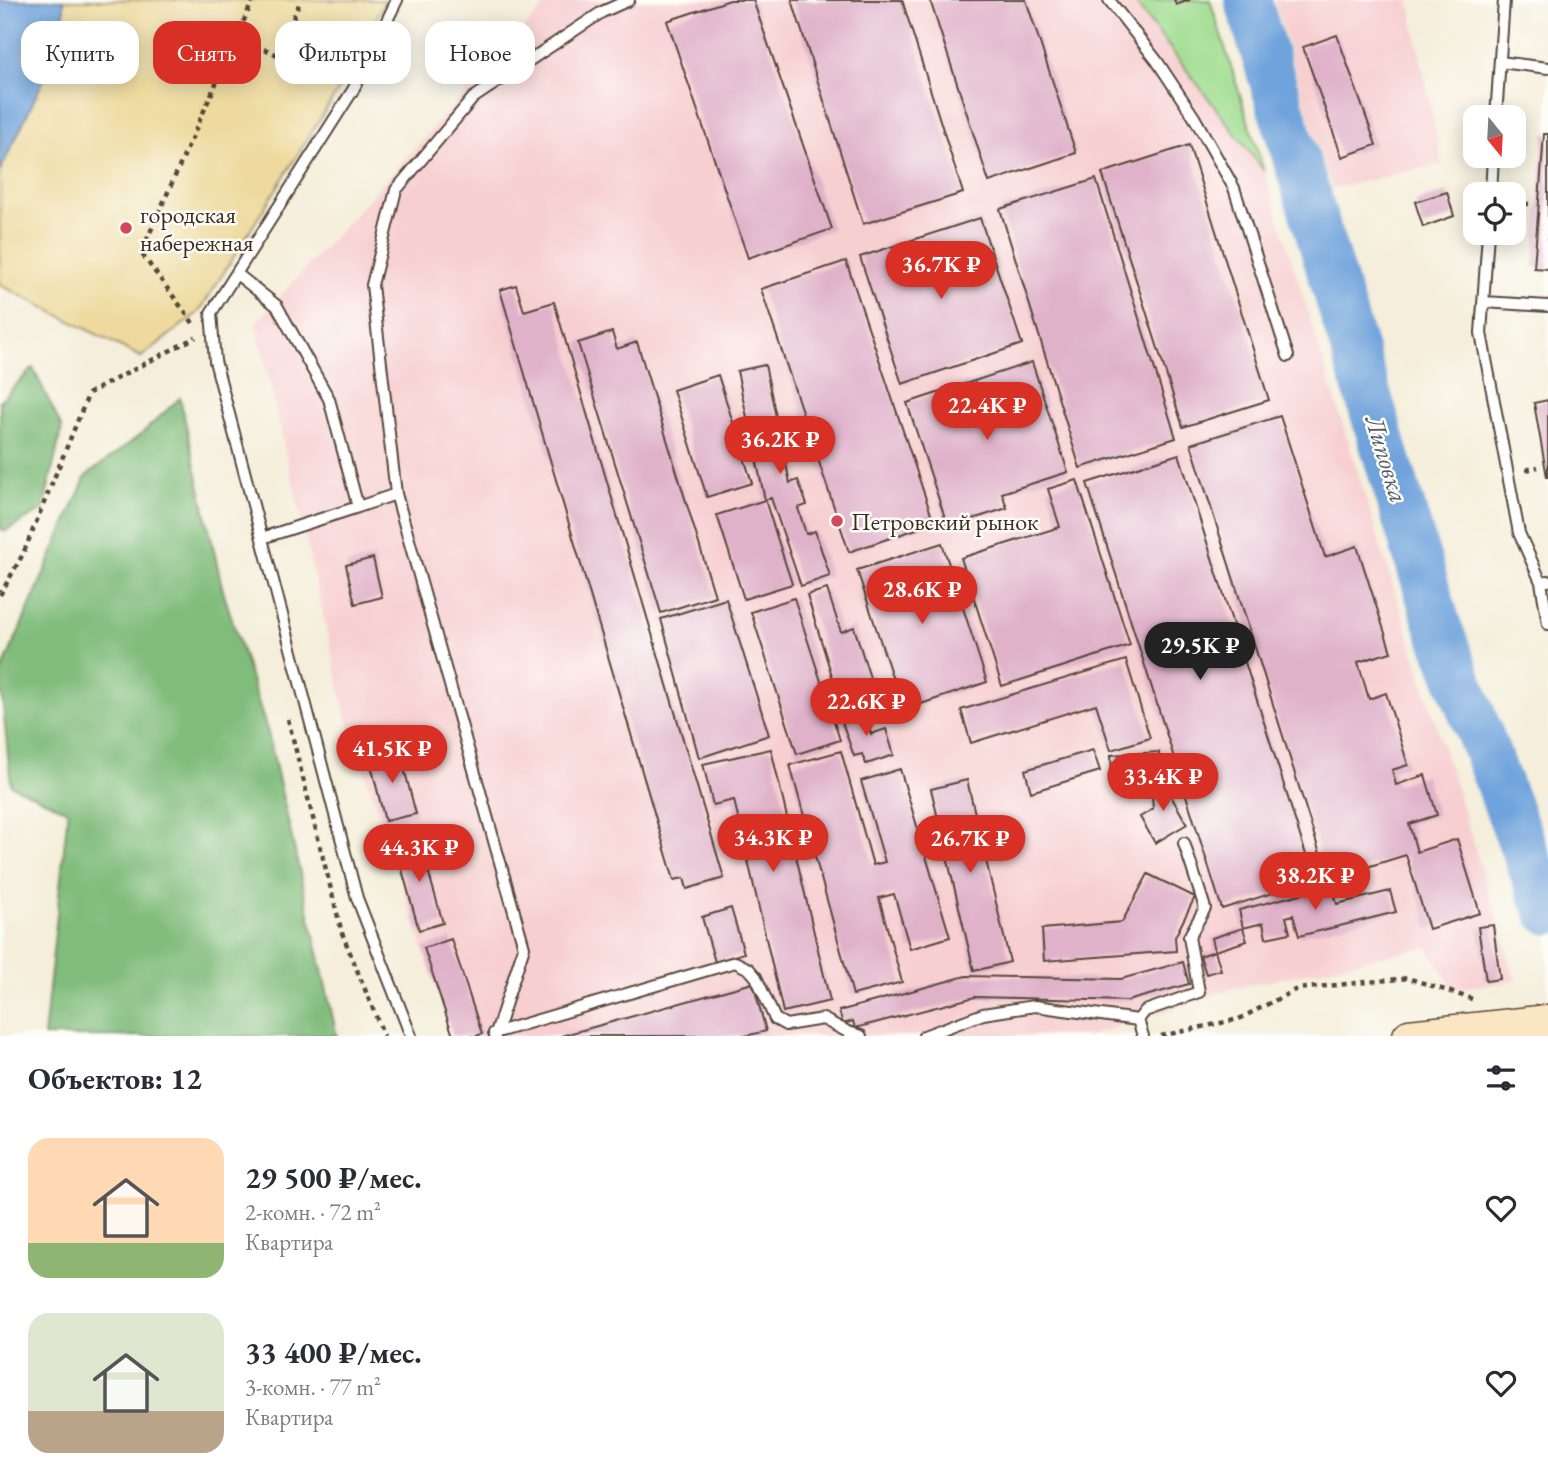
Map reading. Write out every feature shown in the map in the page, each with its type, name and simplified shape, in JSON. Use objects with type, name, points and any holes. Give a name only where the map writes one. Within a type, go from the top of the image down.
[{"type":"main road","points":[[1409,1036],[1548,1021]]},
{"type":"lane","points":[[397,0],[353,90],[211,313],[215,360],[357,898],[411,1036]]},
{"type":"lane","points":[[495,1035],[524,947],[396,494],[372,285],[396,190],[473,98],[603,12],[629,0]]},
{"type":"lane","points":[[1109,0],[1157,61],[1194,117],[1234,188],[1288,356]]},
{"type":"lane","points":[[1497,105],[1504,0]]},
{"type":"lane","points":[[1500,62],[1548,68]]},
{"type":"lane","points":[[1487,245],[1481,333],[1519,533],[1545,581],[1548,624]]},
{"type":"lane","points":[[237,274],[277,306],[329,399],[358,507]]},
{"type":"lane","points":[[1483,303],[1548,306]]},
{"type":"lane","points":[[262,538],[396,494]]},
{"type":"lane","points":[[1138,1020],[1145,1011],[1199,992],[1189,937],[1205,908],[1184,843]]},
{"type":"lane","points":[[495,1035],[735,962],[749,969],[756,977],[775,1019],[786,1025],[823,1019],[862,1036]]},
{"type":"lane","points":[[924,1036],[983,1014],[1035,1006],[1138,1020]]},
{"type":"lane","points":[[1138,1020],[1143,1036]]},
{"type":"path","points":[[292,21],[301,0]]},
{"type":"path","points":[[340,84],[353,90]]},
{"type":"path","points":[[1526,204],[1530,204]]},
{"type":"path","points":[[0,595],[23,554],[89,393],[196,337]]},
{"type":"path","points":[[1160,1036],[1239,1019],[1297,989],[1408,978],[1472,999],[1483,998]]},
{"type":"shaded area","name":"Петровский рынок","points":[[550,0],[1133,0],[1264,171],[1516,981],[1453,989],[1427,947],[1231,989],[1088,1036],[452,1036],[347,719],[256,323],[474,84],[535,84],[535,21],[531,21]]},
{"type":"shaded area","points":[[1274,0],[1409,0],[1442,164],[1331,189]]},
{"type":"green space","points":[[1133,0],[1210,0],[1264,171]]},
{"type":"green space","points":[[33,368],[62,428],[43,510],[5,531],[0,528],[0,401]]},
{"type":"green space","points":[[180,398],[223,591],[268,733],[337,1036],[44,1036],[68,811],[11,785],[0,675],[86,476],[139,436]]},
{"type":"sand","name":"городская набережная","points":[[64,0],[385,0],[375,21],[275,21],[275,84],[342,84],[199,312],[141,357],[0,285],[0,171],[42,84],[139,84],[139,21],[64,21]]},
{"type":"water","points":[[0,0],[64,0],[64,21],[21,21],[21,84],[42,84],[0,171]]},
{"type":"building","points":[[730,0],[753,0],[832,229],[748,258],[667,21]]},
{"type":"building","points":[[792,0],[902,0],[963,193],[863,224]]},
{"type":"building","points":[[930,0],[1026,0],[1076,153],[989,182]]},
{"type":"building","points":[[1174,0],[1190,0],[1176,5]]},
{"type":"building","points":[[1337,35],[1376,145],[1342,157],[1303,47]]},
{"type":"building","points":[[1544,134],[1548,134],[1548,269],[1534,268]]},
{"type":"building","points":[[1189,145],[1269,400],[1183,427],[1102,173]]},
{"type":"building","points":[[1096,179],[1176,438],[1080,468],[1000,209]]},
{"type":"building","points":[[1447,192],[1454,216],[1423,227],[1415,202]]},
{"type":"building","points":[[980,218],[1022,344],[902,384],[860,257]]},
{"type":"building","points":[[846,261],[934,523],[849,552],[761,289]]},
{"type":"building","points":[[516,285],[524,311],[554,302],[724,878],[687,889],[684,878],[674,880],[500,290]]},
{"type":"building","points":[[612,332],[617,349],[637,342],[715,596],[661,613],[578,343]]},
{"type":"building","points":[[1032,362],[1068,472],[1002,493],[1007,508],[948,527],[907,403]]},
{"type":"building","points":[[765,365],[790,483],[798,480],[807,505],[798,508],[806,534],[815,531],[830,576],[801,586],[771,498],[765,500],[737,371]]},
{"type":"building","points":[[718,375],[752,483],[707,497],[673,390]]},
{"type":"building","points":[[1548,400],[1548,477],[1547,477],[1534,403]]},
{"type":"building","points":[[1280,416],[1325,557],[1357,546],[1391,652],[1358,662],[1369,699],[1386,693],[1408,765],[1392,770],[1396,785],[1425,775],[1437,815],[1409,824],[1417,852],[1457,839],[1480,913],[1429,929],[1406,855],[1328,879],[1191,444]]},
{"type":"building","points":[[1179,454],[1314,880],[1222,909],[1087,483]]},
{"type":"building","points":[[1077,480],[1130,645],[1002,686],[961,558],[1060,527],[1048,489]]},
{"type":"building","points":[[765,500],[792,584],[744,599],[717,515]]},
{"type":"building","points":[[942,543],[987,682],[903,710],[857,570]]},
{"type":"building","points":[[373,558],[382,597],[355,604],[346,565]]},
{"type":"building","points":[[827,589],[841,632],[854,627],[876,697],[842,708],[807,595]]},
{"type":"building","points":[[794,598],[840,740],[797,754],[751,612]]},
{"type":"building","points":[[726,599],[769,735],[699,758],[661,619]]},
{"type":"building","points":[[1126,660],[1150,738],[1111,750],[1096,704],[971,743],[961,710]]},
{"type":"building","points":[[863,708],[871,734],[886,729],[894,755],[866,764],[862,754],[854,756],[840,716]]},
{"type":"building","points":[[399,749],[416,814],[385,821],[369,757]]},
{"type":"building","points":[[771,749],[830,1001],[783,1012],[734,800],[713,805],[703,764]]},
{"type":"building","points":[[1093,750],[1100,771],[1031,792],[1025,770]]},
{"type":"building","points":[[841,751],[873,865],[885,862],[861,781],[900,769],[950,937],[910,949],[894,894],[879,898],[902,982],[853,995],[790,765]]},
{"type":"building","points":[[1159,752],[1160,770],[1112,772],[1111,755]]},
{"type":"building","points":[[967,780],[1010,962],[974,971],[931,789]]},
{"type":"building","points":[[1171,781],[1172,798],[1187,824],[1155,843],[1140,817],[1153,809],[1151,782]]},
{"type":"building","points":[[419,839],[443,923],[419,930],[395,845]]},
{"type":"building","points":[[1148,874],[1195,897],[1175,937],[1176,951],[1044,961],[1042,929],[1122,922]]},
{"type":"building","points":[[1332,886],[1337,904],[1390,891],[1396,912],[1299,936],[1293,915],[1286,917],[1290,933],[1266,938],[1263,923],[1243,928],[1239,910]]},
{"type":"building","points":[[731,908],[744,953],[715,962],[702,917]]},
{"type":"building","points":[[1493,925],[1500,979],[1486,981],[1478,927]]},
{"type":"building","points":[[1243,928],[1247,941],[1215,951],[1212,938]]},
{"type":"building","points":[[451,939],[482,1034],[476,1036],[453,1036],[424,948]]},
{"type":"building","points":[[1215,951],[1221,970],[1206,974],[1200,956]]},
{"type":"building","points":[[1183,962],[1189,984],[1127,1001],[975,997],[855,1028],[853,1021],[843,1024],[839,1011],[966,976],[1121,979]]},
{"type":"building","points":[[753,983],[766,1031],[745,1036],[561,1036]]},
{"type":"waterway","name":"Липовка","points":[[1248,0],[1438,626],[1548,911]]},
{"type":"place","name":"городская набережная","points":[[126,228]]},
{"type":"place","name":"Петровский рынок","points":[[837,521]]}]
